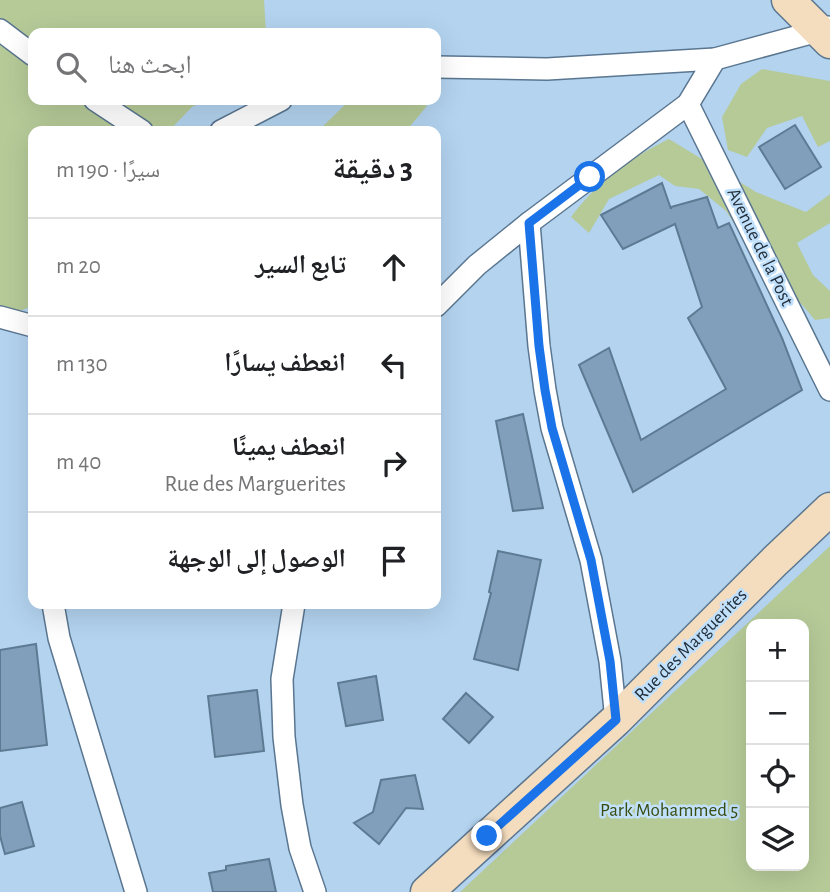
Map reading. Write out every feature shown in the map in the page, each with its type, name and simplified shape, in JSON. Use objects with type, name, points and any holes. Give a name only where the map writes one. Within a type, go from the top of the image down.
[{"type":"main road","points":[[788,0],[826,33]]},
{"type":"main road","name":"Rue des Marguerites","points":[[427,892],[616,720],[830,509]]},
{"type":"street","points":[[0,30],[28,51]]},
{"type":"street","points":[[441,67],[547,69],[715,59],[826,33]]},
{"type":"street","points":[[441,301],[477,265],[529,223],[688,104],[715,59]]},
{"type":"street","name":"Avenue de la Post","points":[[688,104],[830,390]]},
{"type":"street","points":[[103,105],[134,126]]},
{"type":"street","points":[[231,126],[271,105]]},
{"type":"street","points":[[529,223],[545,390],[552,428],[591,560],[610,661],[616,720]]},
{"type":"street","points":[[0,317],[28,325]]},
{"type":"street","points":[[54,609],[58,638],[136,892]]},
{"type":"street","points":[[293,609],[282,679],[284,737],[300,848],[315,892]]},
{"type":"green space","points":[[0,0],[264,0],[266,28],[28,28],[28,105],[195,105],[174,126],[28,126],[28,308],[0,318]]},
{"type":"green space","points":[[762,69],[830,81],[830,141],[818,147],[802,116],[767,128],[747,157],[728,150],[722,117],[741,84]]},
{"type":"green space","points":[[345,105],[427,106],[410,126],[323,126]]},
{"type":"green space","points":[[669,139],[756,192],[806,212],[830,194],[830,223],[797,243],[813,275],[830,291],[830,318],[815,320],[740,232],[726,211],[699,189],[675,186],[659,175],[609,199],[589,233],[571,217],[615,172]]},
{"type":"green space","name":"Park Mohammed 5","points":[[830,546],[830,892],[460,892],[746,625],[746,871],[809,871],[809,619],[752,619]]},
{"type":"building","points":[[795,125],[821,167],[785,189],[759,147]]},
{"type":"building","points":[[662,183],[671,209],[707,197],[718,228],[729,223],[782,338],[802,390],[633,492],[579,365],[609,348],[641,440],[726,389],[688,318],[702,307],[675,224],[623,249],[601,215]]},
{"type":"building","points":[[523,414],[543,508],[513,511],[496,421]]},
{"type":"building","points":[[498,551],[541,560],[518,670],[474,659],[491,593],[489,592]]},
{"type":"building","points":[[36,644],[47,745],[0,751],[0,650]]},
{"type":"building","points":[[376,676],[383,720],[346,726],[338,683]]},
{"type":"building","points":[[257,690],[264,751],[215,757],[208,696]]},
{"type":"building","points":[[466,693],[493,717],[469,743],[443,719]]},
{"type":"building","points":[[415,775],[423,809],[406,808],[379,844],[354,823],[373,812],[381,780]]},
{"type":"building","points":[[22,802],[34,846],[5,854],[0,836],[0,808]]},
{"type":"building","points":[[269,859],[276,892],[213,892],[209,873],[226,870],[226,866]]},
{"type":"route","points":[[487,836],[616,720],[610,661],[591,560],[552,428],[545,390],[529,223],[590,177]]}]
